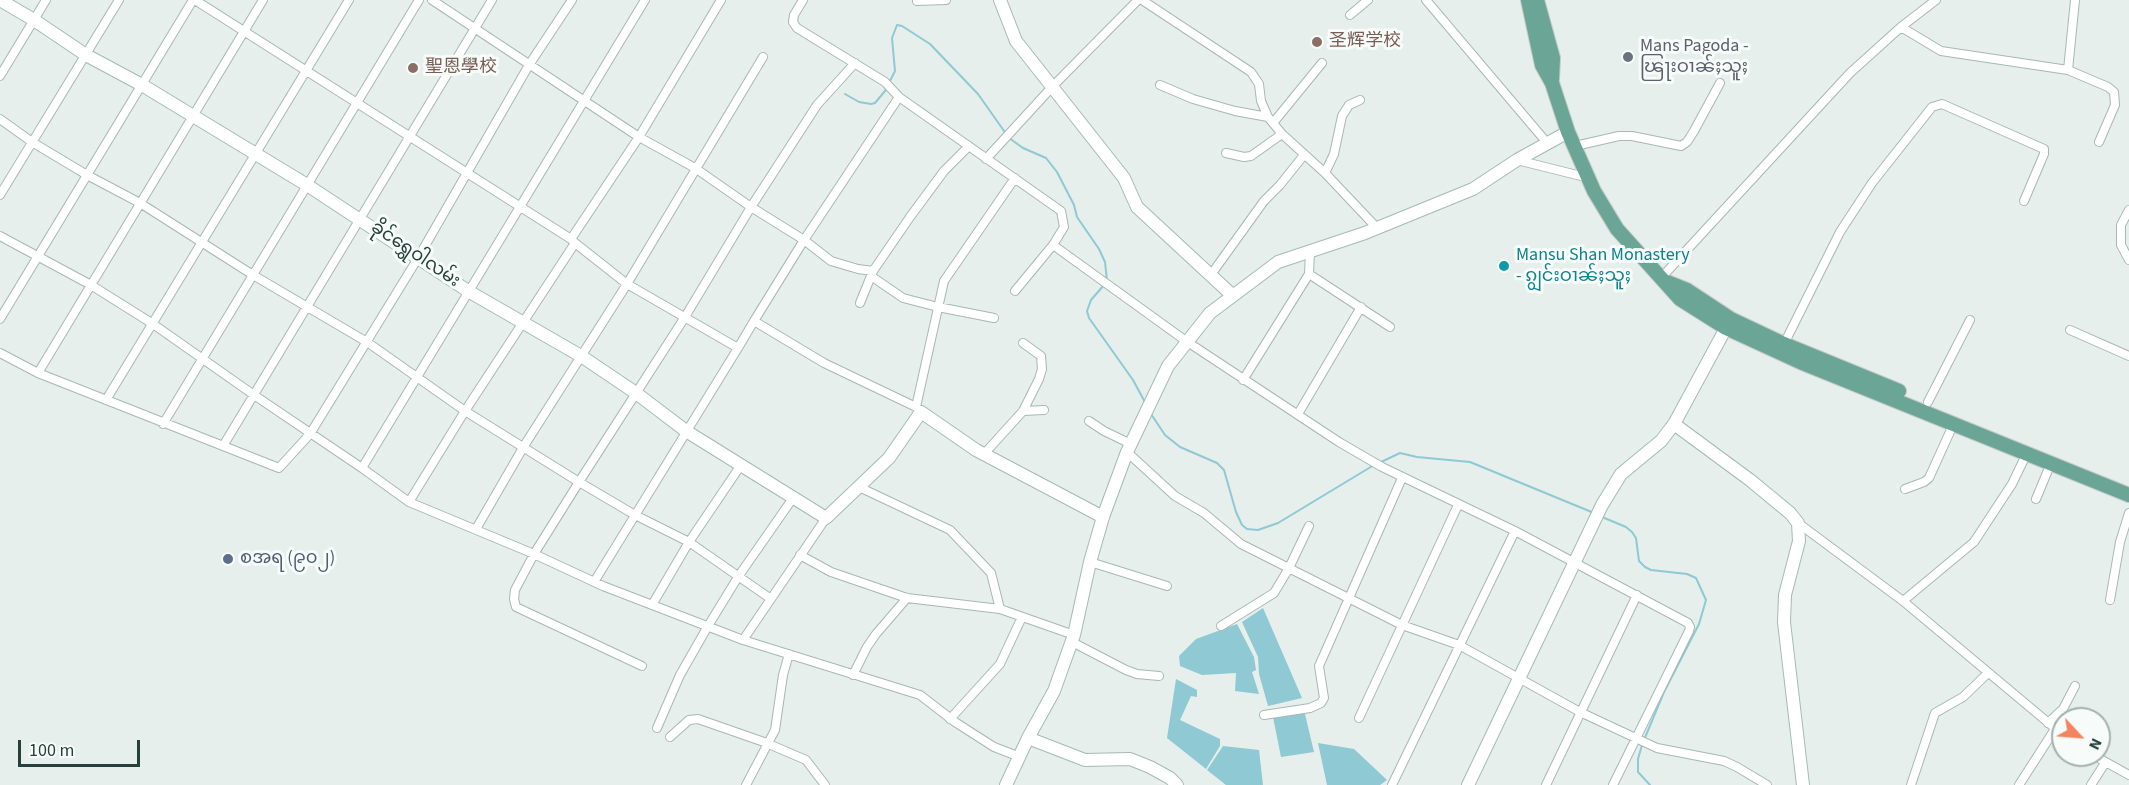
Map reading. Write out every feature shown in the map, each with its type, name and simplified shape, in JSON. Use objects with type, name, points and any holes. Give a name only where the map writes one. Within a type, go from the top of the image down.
[{"type":"main road","points":[[1528,0],[1542,65],[1552,83],[1568,132],[1594,191],[1617,229],[1680,299],[1726,328],[1800,362],[2129,495]]},
{"type":"main road","points":[[1537,0],[1553,58],[1552,83]]},
{"type":"main road","points":[[1663,280],[1687,290],[1731,320],[1784,344],[2129,486]]},
{"type":"street","name":"ခိုင်ရွှေဝါလမ်း","points":[[0,0],[86,55],[142,85],[256,153],[468,291],[581,356],[636,393],[686,431],[826,518]]},
{"type":"street","points":[[0,76],[46,0]]},
{"type":"street","points":[[0,195],[119,0]]},
{"type":"street","points":[[0,319],[194,0],[573,241],[627,284],[738,348]]},
{"type":"street","points":[[38,373],[263,0]]},
{"type":"street","points":[[106,400],[349,0]]},
{"type":"street","points":[[163,424],[419,0]]},
{"type":"street","points":[[432,0],[639,137],[695,168],[804,240],[831,261],[872,274],[903,298],[938,308],[994,318]]},
{"type":"street","points":[[223,446],[492,0]]},
{"type":"street","points":[[0,353],[38,373],[279,468],[310,434],[418,258],[529,65],[572,0]]},
{"type":"street","points":[[362,468],[645,0]]},
{"type":"street","points":[[409,502],[465,411],[524,323],[721,0]]},
{"type":"street","points":[[803,0],[794,15],[793,22],[797,28],[885,82],[899,97],[1061,211],[1064,227],[1053,245],[1015,291]]},
{"type":"street","points":[[917,1],[946,0]]},
{"type":"street","points":[[1000,0],[1016,41],[1124,178],[1137,207],[1232,295]]},
{"type":"street","points":[[986,159],[1053,86],[1140,0],[1251,72],[1259,84],[1261,101],[1282,134],[1325,173],[1377,228]]},
{"type":"street","points":[[1350,15],[1368,0]]},
{"type":"street","points":[[1426,0],[1548,144]]},
{"type":"street","points":[[1663,280],[1850,73],[1901,27],[1936,0]]},
{"type":"street","points":[[2068,70],[2075,0]]},
{"type":"street","points":[[1901,27],[1941,51],[2068,70],[2102,84],[2114,92],[2115,105],[2099,142]]},
{"type":"street","points":[[476,529],[524,446],[627,284],[763,57]]},
{"type":"street","points":[[642,666],[516,607],[515,590],[534,554],[685,317],[751,207],[817,105],[855,63]]},
{"type":"street","points":[[1271,120],[1322,63]]},
{"type":"street","points":[[1575,146],[1619,136],[1632,136],[1681,146],[1687,142],[1720,83]]},
{"type":"street","points":[[1160,85],[1214,105],[1271,120]]},
{"type":"street","points":[[594,582],[804,240],[899,97]]},
{"type":"street","points":[[1325,173],[1334,154],[1341,116],[1349,105],[1360,100]]},
{"type":"street","points":[[1784,344],[1840,232],[1872,183],[1932,107],[1942,105],[2044,149],[2024,201]]},
{"type":"street","points":[[0,119],[32,142],[140,203],[253,275],[367,342],[465,411],[635,516],[688,542],[771,599]]},
{"type":"street","points":[[1006,785],[1054,691],[1073,639],[1090,562],[1103,517],[1129,448],[1168,366],[1210,313],[1278,262],[1377,228],[1473,189],[1517,160],[1568,132]]},
{"type":"street","points":[[1226,153],[1244,157],[1251,156],[1282,134]]},
{"type":"street","points":[[860,303],[872,274],[945,171],[969,146]]},
{"type":"street","points":[[1210,276],[1264,201],[1304,155]]},
{"type":"street","points":[[1517,160],[1589,178]]},
{"type":"street","points":[[743,640],[826,518],[889,458],[919,410],[944,281],[1014,178]]},
{"type":"street","points":[[2129,210],[2121,225],[2121,245],[2129,260]]},
{"type":"street","points":[[0,236],[91,285],[153,324],[409,502],[534,554],[594,582],[743,640],[920,696],[950,719],[994,747],[1020,757]]},
{"type":"street","points":[[1053,245],[1243,380],[1382,467],[1515,531],[1688,623],[1690,627],[1641,740],[1613,785]]},
{"type":"street","points":[[1243,380],[1309,274],[1310,251]]},
{"type":"street","points":[[1309,274],[1390,327]]},
{"type":"street","points":[[1298,414],[1361,307]]},
{"type":"street","points":[[1928,402],[1970,320]]},
{"type":"street","points":[[754,321],[824,363],[919,410],[984,454],[1103,517]]},
{"type":"street","points":[[1468,785],[1597,514],[1621,474],[1661,441],[1674,424],[1726,328]]},
{"type":"street","points":[[2070,330],[2129,356]]},
{"type":"street","points":[[984,454],[1023,411],[1039,378],[1041,356],[1023,343]]},
{"type":"street","points":[[1023,411],[1044,410]]},
{"type":"street","points":[[1089,421],[1129,448],[1174,496],[1204,513],[1240,544],[1402,625],[1458,645],[1580,712],[1657,748],[1683,755],[1724,761],[1767,785]]},
{"type":"street","points":[[1905,489],[1929,478],[1954,423]]},
{"type":"street","points":[[1674,424],[1750,480],[1790,513],[1798,523],[1903,601],[2051,725]]},
{"type":"street","points":[[1903,601],[1974,542],[2012,484],[2027,453]]},
{"type":"street","points":[[2036,499],[2051,463]]},
{"type":"street","points":[[652,605],[688,542],[741,465]]},
{"type":"street","points":[[1264,715],[1310,708],[1321,703],[1325,692],[1319,666],[1402,478]]},
{"type":"street","points":[[859,487],[950,530],[991,573],[1000,609]]},
{"type":"street","points":[[657,728],[680,675],[708,626],[738,577],[793,498]]},
{"type":"street","points":[[1359,718],[1458,505]]},
{"type":"street","points":[[2109,600],[2120,542],[2129,513]]},
{"type":"street","points":[[1798,523],[1799,541],[1785,596],[1784,622],[1803,785]]},
{"type":"street","points":[[1221,626],[1274,593],[1309,526]]},
{"type":"street","points":[[1392,785],[1515,531]]},
{"type":"street","points":[[800,555],[831,572],[907,598],[1000,609],[1073,639],[1126,670],[1137,674],[1160,676]]},
{"type":"street","points":[[1090,562],[1167,586]]},
{"type":"street","points":[[1546,785],[1636,595]]},
{"type":"street","points":[[854,675],[867,646],[907,598]]},
{"type":"street","points":[[950,719],[1000,664],[1022,617]]},
{"type":"street","points":[[746,785],[775,730],[783,675],[789,654]]},
{"type":"street","points":[[1911,785],[1935,713],[1964,697],[1988,673]]},
{"type":"street","points":[[2048,723],[2063,709],[2075,686]]},
{"type":"street","points":[[670,737],[689,720],[698,719],[768,743],[806,760],[825,785]]},
{"type":"street","points":[[1028,738],[1085,760],[1130,759],[1170,778],[1177,785]]},
{"type":"street","points":[[2019,785],[2051,743]]},
{"type":"street","points":[[2111,766],[2129,775]]},
{"type":"street","points":[[2091,785],[2102,767]]},
{"type":"water","points":[[1263,608],[1302,698],[1268,706],[1259,674],[1258,657],[1242,622]]},
{"type":"water","points":[[1237,624],[1254,657],[1256,670],[1252,672],[1259,694],[1235,691],[1236,673],[1202,675],[1180,666],[1179,656],[1196,639]]},
{"type":"water","points":[[1176,679],[1197,690],[1197,697],[1191,696],[1180,720],[1220,739],[1220,746],[1206,769],[1167,738]]},
{"type":"water","points":[[1304,710],[1314,752],[1281,757],[1273,717]]},
{"type":"water","points":[[1318,743],[1354,749],[1387,780],[1380,785],[1327,785]]},
{"type":"water","points":[[1223,746],[1259,750],[1263,785],[1226,785],[1207,770]]},
{"type":"waterway","points":[[845,94],[859,102],[871,104],[875,103],[885,91],[895,71],[892,38],[897,25],[930,44],[978,94],[1009,138],[1023,148],[1046,158],[1057,172],[1074,205],[1077,217],[1105,262],[1107,281]]},
{"type":"waterway","points":[[1104,285],[1091,300],[1087,311],[1089,318],[1133,380],[1146,404]]},
{"type":"waterway","points":[[1151,414],[1165,435],[1180,447],[1217,463],[1224,470],[1236,512],[1242,525],[1247,529],[1258,530],[1278,523],[1374,465]]},
{"type":"waterway","points":[[1379,463],[1400,453],[1470,462],[1594,513]]},
{"type":"waterway","points":[[1602,517],[1632,532],[1636,538],[1639,561],[1645,567],[1651,570],[1687,574],[1696,578],[1706,600],[1699,624],[1664,692],[1644,740]]},
{"type":"waterway","points":[[1642,745],[1638,759],[1638,772],[1650,785]]},
{"type":"place","name":"圣辉学校","points":[[1317,42]]},
{"type":"place","name":"Mans Pagoda - ၽြႃးဝၢၼ်ႈသူႈ","points":[[1628,57]]},
{"type":"place","name":"聖恩學校","points":[[413,68]]},
{"type":"place","name":"Mansu Shan Monastery - ၵျွင်းဝၢၼ်ႈသူႈ","points":[[1504,266]]},
{"type":"place","name":"စအရ (၉၀၂)","points":[[228,559]]}]
